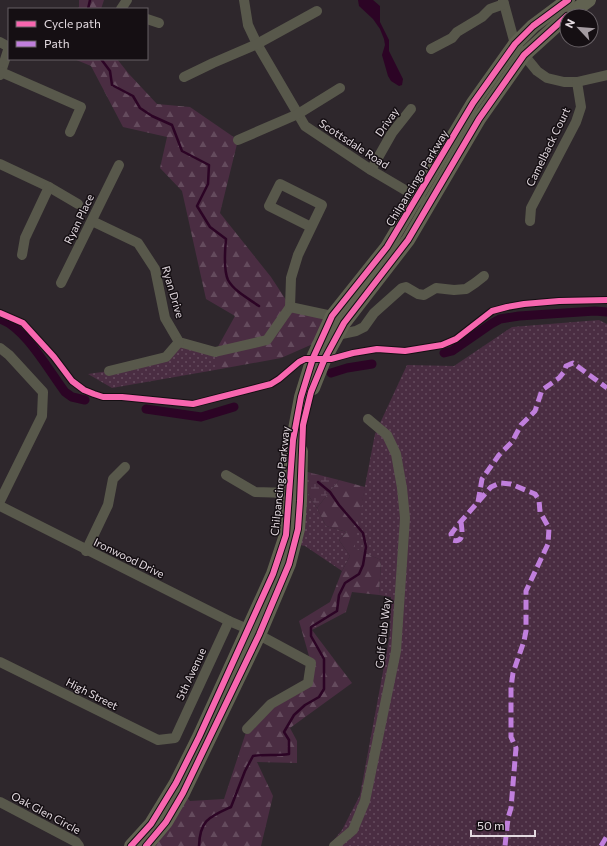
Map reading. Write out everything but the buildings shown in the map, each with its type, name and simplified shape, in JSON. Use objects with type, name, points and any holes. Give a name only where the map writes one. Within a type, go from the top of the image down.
[{"type":"street","name":"Scottsdale Road","points":[[244,0],[248,25],[257,44],[305,126],[371,170],[423,201]]},
{"type":"street","name":"Chilpancingo Parkway","points":[[131,846],[151,824],[176,783],[253,632],[290,564],[298,529],[294,494],[292,440],[301,397],[313,358],[338,324],[408,240],[423,201],[473,103],[515,44],[533,26],[568,0]]},
{"type":"street","name":"Chilpancingo Parkway","points":[[578,8],[589,0]]},
{"type":"street","points":[[431,49],[452,38],[457,32],[482,17],[490,9],[503,2],[515,44],[537,71],[547,78],[564,82],[577,82],[607,75]]},
{"type":"street","points":[[184,77],[213,62],[257,44],[316,11]]},
{"type":"street","points":[[148,19],[159,23]]},
{"type":"street","name":"Chilpancingo Parkway","points":[[423,201],[478,119],[524,55],[559,23]]},
{"type":"street","points":[[0,42],[8,47],[1,74],[81,107],[70,132]]},
{"type":"street","name":"Camelback Court","points":[[530,221],[531,208],[576,122],[581,107],[577,82]]},
{"type":"street","points":[[238,140],[298,114],[340,88]]},
{"type":"street","name":"Drivay","points":[[371,170],[392,133],[411,109]]},
{"type":"street","points":[[0,164],[49,187],[78,204]]},
{"type":"street","name":"Ryan Place","points":[[61,283],[119,165]]},
{"type":"street","points":[[109,371],[166,357],[179,342],[215,352],[267,340],[290,306],[291,278],[298,255],[312,227],[322,205],[280,184],[270,206],[312,227]]},
{"type":"street","points":[[22,255],[25,238],[49,187]]},
{"type":"street","name":"Ryan Drive","points":[[92,221],[138,243],[155,269],[165,318],[179,342]]},
{"type":"street","points":[[290,306],[356,331],[364,327],[374,313],[402,288],[406,287],[418,294],[424,294],[436,288],[454,290],[466,289],[475,284],[484,276]]},
{"type":"street","name":"Chilpancingo Parkway","points":[[294,494],[303,425],[311,392],[338,324]]},
{"type":"street","points":[[0,348],[9,354],[43,392],[42,416],[0,501]]},
{"type":"street","name":"Golf Club Way","points":[[334,846],[353,830],[365,801],[396,651],[405,518],[402,488],[396,454],[388,435],[368,420]]},
{"type":"street","points":[[86,551],[108,505],[113,479],[124,467]]},
{"type":"street","points":[[226,475],[255,492],[294,494]]},
{"type":"street","name":"Ironwood Drive","points":[[0,506],[86,551],[253,632],[311,663],[308,683],[271,704],[247,729]]},
{"type":"street","name":"5th Avenue","points":[[175,738],[229,621]]},
{"type":"street","name":"Chilpancingo Parkway","points":[[146,846],[166,822],[183,793],[253,632]]},
{"type":"street","name":"High Street","points":[[0,662],[158,740],[175,738]]},
{"type":"street","name":"Oak Glen Circle","points":[[0,802],[76,842],[79,846]]},
{"type":"green space","points":[[79,0],[104,0],[101,8],[78,8]]},
{"type":"green space","points":[[76,60],[118,60],[157,104],[190,107],[238,140],[220,213],[271,277],[290,306],[332,316],[322,340],[281,358],[215,370],[215,352],[235,316],[206,299],[182,191],[160,168],[167,137],[123,127],[91,66]]},
{"type":"green space","points":[[599,320],[607,324],[607,846],[329,846],[342,830],[360,795],[390,634],[391,597],[379,595],[381,560],[353,548],[375,434],[407,365],[454,366],[512,327]]},
{"type":"green space","points":[[179,342],[215,352],[215,370],[112,388],[88,374],[109,371],[166,357]]},
{"type":"green space","points":[[300,470],[339,480],[317,508],[300,483]]},
{"type":"green space","points":[[339,480],[365,487],[354,548],[381,560],[379,595],[352,592],[346,612],[312,630],[352,683],[290,728],[297,741],[297,763],[257,762],[273,796],[261,846],[146,846],[183,793],[190,801],[224,799],[247,729],[256,718],[308,683],[311,663],[299,621],[330,602],[342,571],[350,556],[339,540],[347,532],[326,526],[317,508]]},
{"type":"green space","points":[[300,483],[317,508],[326,526],[347,532],[339,540],[350,556],[342,571],[305,546],[294,544]]},
{"type":"shaded area","points":[[358,0],[373,0],[380,6],[380,22],[389,40],[389,51],[403,79],[402,85],[399,86],[391,81],[388,76],[382,55],[385,45],[384,39],[380,29],[373,19],[359,6]]},
{"type":"waterway","points":[[88,8],[90,0]]},
{"type":"waterway","points":[[102,60],[110,71],[112,85],[133,96],[140,108],[152,116],[172,125],[182,151],[209,165],[208,184],[197,206],[210,227],[226,239],[225,265],[228,280],[246,298],[259,306]]},
{"type":"waterway","points":[[444,353],[452,351],[500,319],[519,316],[595,311],[607,312]]},
{"type":"waterway","points":[[0,319],[9,324],[27,340],[65,392],[72,397],[85,400]]},
{"type":"waterway","points":[[331,373],[347,368],[372,364]]},
{"type":"waterway","points":[[146,409],[201,417],[234,407]]},
{"type":"waterway","points":[[199,846],[201,830],[207,820],[231,807],[245,771],[253,756],[289,754],[289,740],[284,732],[294,715],[305,705],[319,697],[324,689],[324,659],[311,636],[311,627],[337,611],[339,595],[345,583],[359,574],[363,565],[366,547],[363,533],[330,492],[318,482]]},
{"type":"marked path","points":[[478,502],[482,479],[499,455],[512,442],[521,425],[535,411],[542,390],[559,378],[564,372],[566,366],[573,363],[607,388]]},
{"type":"marked path","points":[[461,522],[462,536],[459,540],[452,540],[451,534],[457,526],[491,487],[500,483],[511,484],[535,494],[539,500],[540,512],[549,528],[548,544],[526,591],[526,631],[513,673],[511,687],[511,737],[516,748],[511,808],[508,818],[505,846]]},
{"type":"marked path","points":[[601,846],[607,836]]},
{"type":"cycle path","points":[[131,846],[151,824],[176,783],[199,737],[273,574],[286,535],[293,440],[301,397],[313,358],[332,316],[387,247],[473,103],[515,44],[533,26],[568,0]]},
{"type":"cycle path","points":[[146,846],[166,822],[183,793],[259,635],[289,564],[298,529],[303,425],[311,392],[325,358],[344,323],[408,240],[479,119],[524,55],[559,23]]},
{"type":"cycle path","points":[[0,313],[23,323],[54,357],[72,381],[84,390],[103,397],[122,397],[193,404],[271,384],[305,359],[331,359],[377,349],[405,351],[442,345],[456,339],[492,311],[507,307],[559,301],[607,300]]}]
